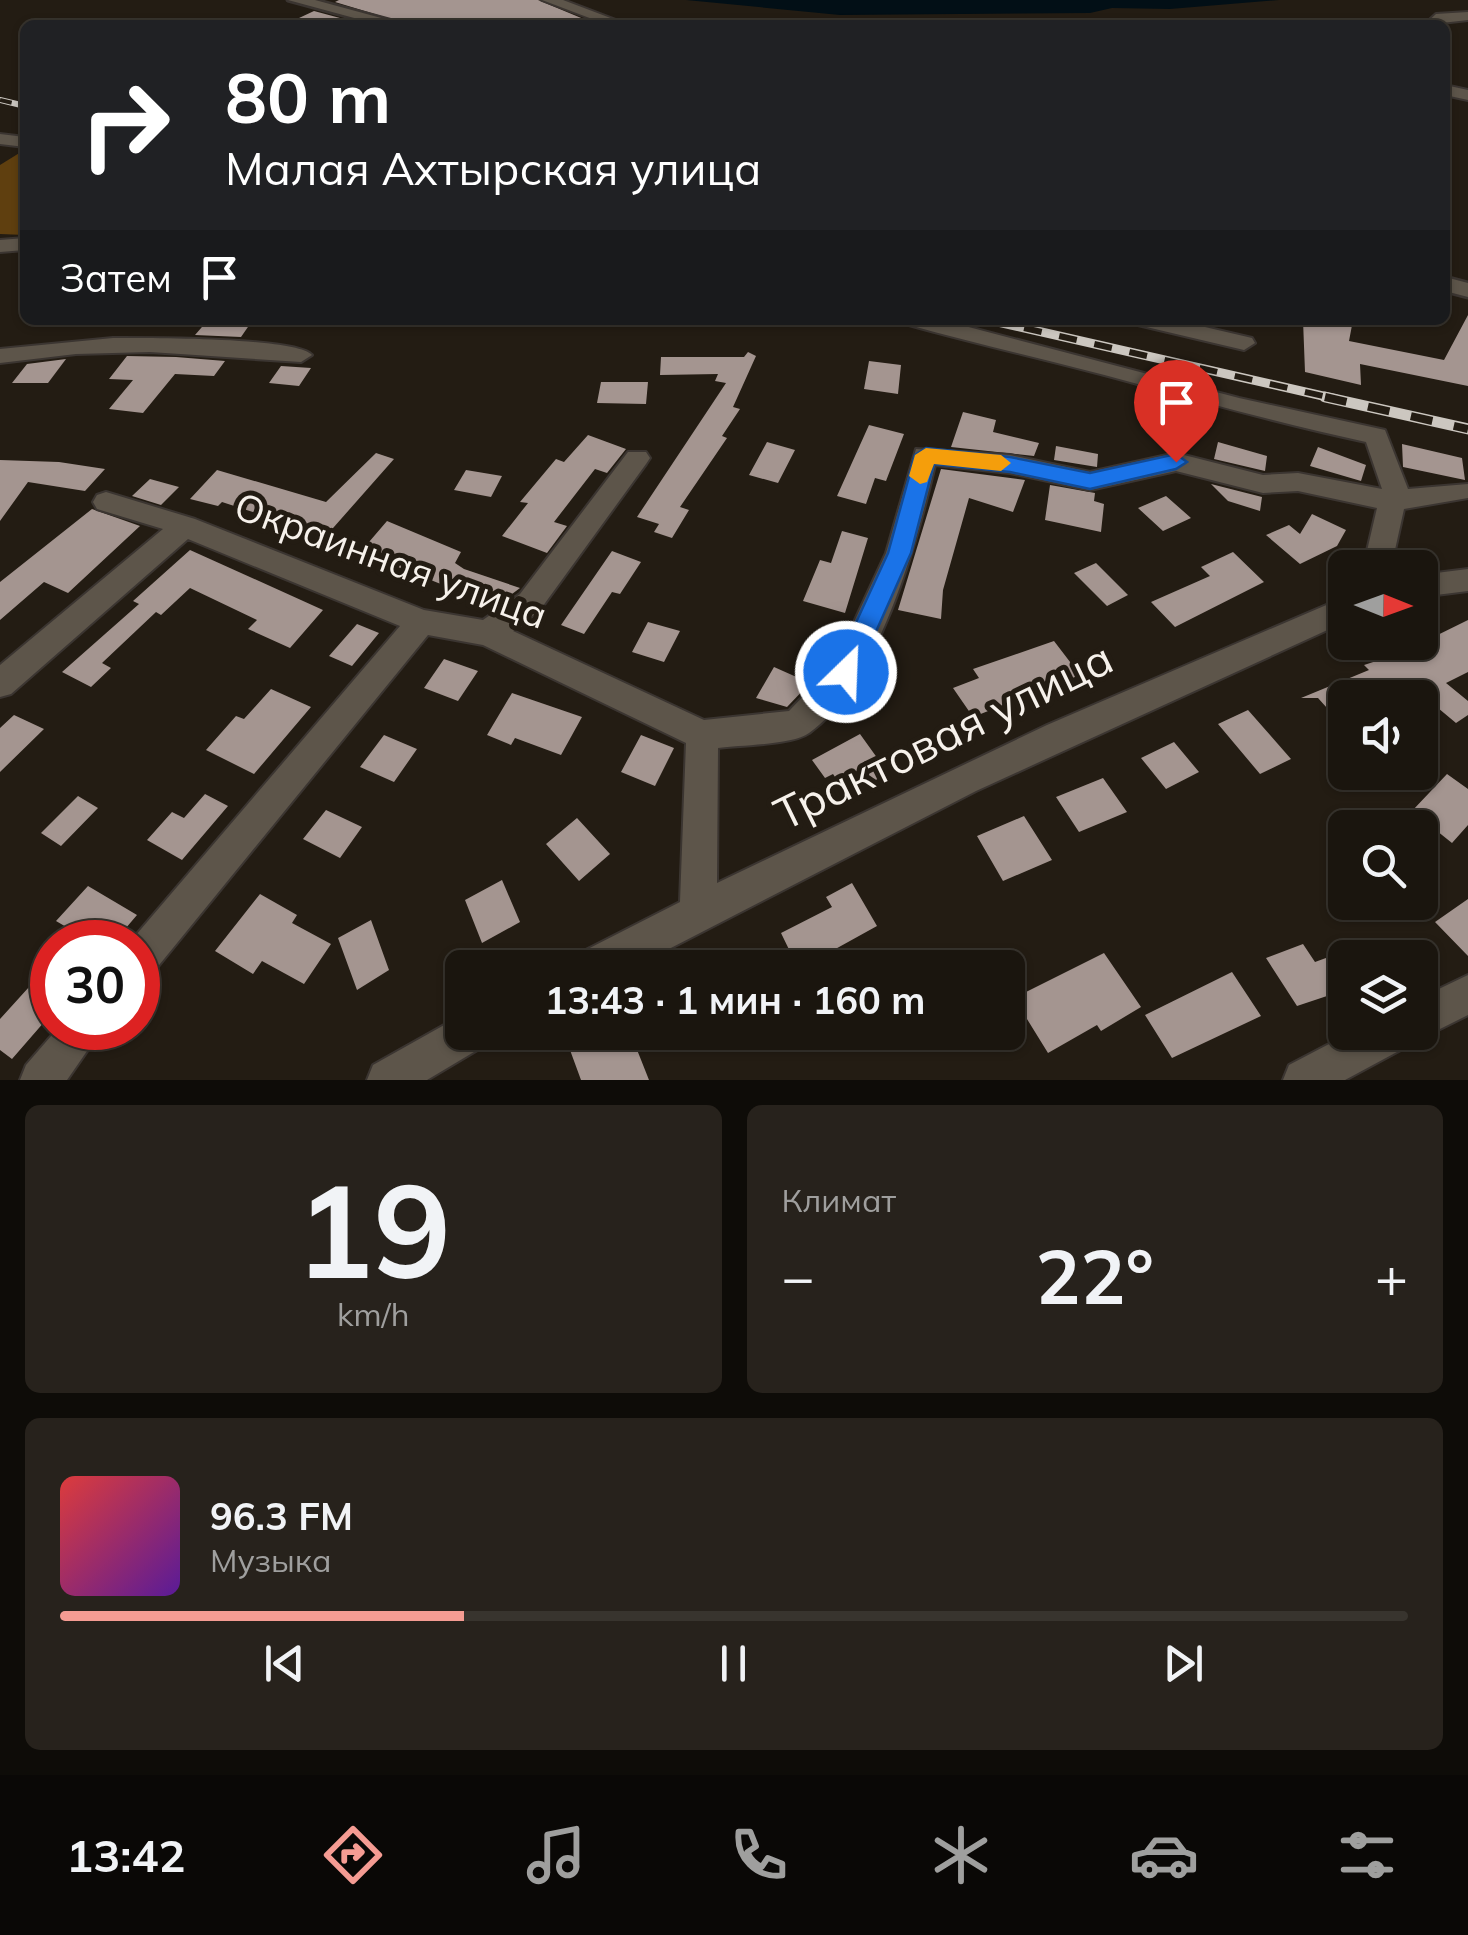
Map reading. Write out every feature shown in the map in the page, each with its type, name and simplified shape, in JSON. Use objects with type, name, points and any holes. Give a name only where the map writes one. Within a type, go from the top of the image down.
[{"type":"street","points":[[296,0],[378,20]]},
{"type":"street","points":[[549,0],[607,20]]},
{"type":"street","points":[[1438,20],[1468,16]]},
{"type":"street","points":[[935,325],[1030,352],[1135,374],[1237,406],[1376,436],[1395,488],[1381,550]]},
{"type":"street","points":[[1167,325],[1244,343]]},
{"type":"street","points":[[0,356],[108,342],[176,342],[301,356]]},
{"type":"street","points":[[698,911],[702,736],[798,724],[846,672],[900,553],[926,455],[1010,464],[1090,481],[1176,462],[1263,484],[1298,482],[1392,500],[1459,491]]},
{"type":"street","points":[[488,632],[530,602],[636,458]]},
{"type":"street","name":"Окраинная улица","points":[[106,502],[186,526],[421,622],[488,632],[702,736]]},
{"type":"street","points":[[0,684],[186,526]]},
{"type":"street","points":[[1438,584],[1468,580]]},
{"type":"street","name":"Трактовая улица","points":[[625,950],[1132,700],[1328,616]]},
{"type":"street","points":[[160,936],[421,622]]},
{"type":"street","points":[[1438,1010],[1468,994]]},
{"type":"street","points":[[388,1080],[445,1047]]},
{"type":"street","points":[[41,1080],[65,1050]]},
{"type":"street","points":[[1304,1080],[1360,1050]]},
{"type":"shaded area","points":[[686,0],[1279,0],[1170,9],[1112,8],[1090,13],[840,15]]},
{"type":"shaded area","points":[[20,153],[20,235],[0,234],[0,165]]},
{"type":"building","points":[[538,0],[586,20],[394,20],[335,2]]},
{"type":"building","points":[[314,11],[347,20],[295,20]]},
{"type":"building","points":[[1468,315],[1468,386],[1360,364],[1361,385],[1305,372],[1303,325],[1352,325],[1349,341],[1444,360]]},
{"type":"building","points":[[204,325],[249,325],[241,337],[195,335]]},
{"type":"building","points":[[748,352],[756,356],[733,407],[740,409],[722,436],[727,438],[680,507],[689,510],[672,538],[654,532],[659,524],[637,517],[726,383],[715,381],[718,374],[660,375],[661,357],[744,357]]},
{"type":"building","points":[[127,356],[225,361],[214,376],[175,374],[143,413],[109,409],[133,380],[109,379]]},
{"type":"building","points":[[66,359],[48,383],[12,383],[27,364]]},
{"type":"building","points":[[869,361],[901,365],[898,394],[864,389]]},
{"type":"building","points":[[281,366],[311,368],[299,386],[269,383]]},
{"type":"building","points":[[601,382],[648,382],[646,404],[597,403]]},
{"type":"building","points":[[963,412],[996,420],[993,432],[1039,443],[1034,456],[951,447]]},
{"type":"building","points":[[869,425],[904,434],[886,481],[875,478],[866,504],[837,496]]},
{"type":"building","points":[[588,435],[626,449],[607,473],[595,469],[554,522],[567,526],[547,553],[502,536],[528,503],[520,502],[556,459],[564,462]]},
{"type":"building","points":[[767,442],[795,450],[778,483],[749,475]]},
{"type":"building","points":[[1218,442],[1267,456],[1265,471],[1214,459]]},
{"type":"building","points":[[1402,444],[1462,458],[1465,480],[1403,467]]},
{"type":"building","points":[[1056,446],[1098,454],[1097,467],[1054,460]]},
{"type":"building","points":[[1318,447],[1366,465],[1361,481],[1310,466]]},
{"type":"building","points":[[376,453],[394,459],[326,536],[222,502],[218,506],[190,499],[217,470],[326,502]]},
{"type":"building","points":[[0,460],[59,462],[105,469],[85,491],[28,482],[0,521]]},
{"type":"building","points":[[941,469],[1025,480],[1013,512],[969,498],[943,590],[941,619],[898,610]]},
{"type":"building","points":[[466,470],[502,476],[491,497],[454,490]]},
{"type":"building","points":[[150,479],[179,487],[161,505],[132,496]]},
{"type":"building","points":[[1211,484],[1262,497],[1260,511],[1228,501]]},
{"type":"building","points":[[1050,485],[1095,493],[1094,501],[1104,504],[1101,532],[1045,520]]},
{"type":"building","points":[[1166,496],[1191,518],[1163,531],[1138,508]]},
{"type":"building","points":[[92,509],[140,526],[68,593],[44,582],[0,620],[0,582]]},
{"type":"building","points":[[1312,514],[1346,530],[1337,546],[1300,564],[1266,535],[1289,525],[1300,534]]},
{"type":"building","points":[[387,521],[461,552],[455,563],[464,569],[520,588],[496,606],[398,567],[369,542]]},
{"type":"building","points":[[842,531],[868,538],[845,613],[803,601],[820,560],[831,563]]},
{"type":"building","points":[[190,550],[323,610],[290,648],[248,629],[257,620],[190,588],[161,615],[156,612],[102,663],[111,668],[91,687],[62,672],[139,604],[133,601]]},
{"type":"building","points":[[612,551],[641,562],[620,594],[612,592],[584,634],[561,625]]},
{"type":"building","points":[[1233,552],[1264,582],[1175,627],[1151,602],[1210,576],[1201,567]]},
{"type":"building","points":[[1096,563],[1128,595],[1107,606],[1074,573]]},
{"type":"building","points":[[1468,620],[1468,672],[1446,683],[1468,701],[1468,715],[1456,723],[1438,708],[1438,680],[1345,680],[1369,670],[1364,665],[1379,660],[1438,660],[1438,635]]},
{"type":"building","points":[[648,622],[680,631],[664,662],[632,652]]},
{"type":"building","points":[[357,624],[379,633],[352,666],[329,656]]},
{"type":"building","points":[[1054,641],[1080,675],[973,717],[953,688],[979,678],[973,669]]},
{"type":"building","points":[[444,659],[478,671],[458,701],[424,688]]},
{"type":"building","points":[[774,667],[810,683],[787,707],[756,698]]},
{"type":"building","points":[[1328,687],[1328,709],[1318,698],[1301,698]]},
{"type":"building","points":[[271,689],[311,707],[254,774],[206,750],[236,716],[244,719]]},
{"type":"building","points":[[512,693],[582,717],[561,755],[515,738],[511,745],[487,735]]},
{"type":"building","points":[[1248,710],[1291,759],[1260,774],[1218,724]]},
{"type":"building","points":[[14,715],[44,729],[0,772],[0,728]]},
{"type":"building","points":[[860,734],[888,773],[848,796],[833,774],[825,778],[812,760]]},
{"type":"building","points":[[384,735],[417,749],[394,782],[360,767]]},
{"type":"building","points":[[641,735],[674,748],[655,786],[621,772]]},
{"type":"building","points":[[1174,742],[1199,772],[1166,789],[1141,758]]},
{"type":"building","points":[[1447,774],[1468,789],[1468,825],[1452,843],[1438,832],[1438,810],[1413,810],[1432,790],[1438,790],[1438,784]]},
{"type":"building","points":[[1103,778],[1127,812],[1079,832],[1056,797]]},
{"type":"building","points":[[205,794],[228,806],[182,860],[147,840],[172,812],[184,818]]},
{"type":"building","points":[[78,796],[98,808],[61,846],[41,833]]},
{"type":"building","points":[[326,810],[362,827],[340,858],[303,839]]},
{"type":"building","points":[[1024,816],[1052,860],[1003,881],[977,836]]},
{"type":"building","points":[[577,818],[610,854],[579,881],[546,844]]},
{"type":"building","points":[[502,880],[520,922],[482,943],[465,900]]},
{"type":"building","points":[[852,883],[877,926],[834,950],[789,950],[781,933],[832,907],[826,897]]},
{"type":"building","points":[[88,886],[137,915],[133,920],[57,920]]},
{"type":"building","points":[[260,894],[297,915],[292,923],[331,944],[304,984],[262,961],[253,974],[215,951]]},
{"type":"building","points":[[1468,899],[1468,956],[1435,922]]},
{"type":"building","points":[[371,920],[389,970],[357,990],[338,938]]},
{"type":"building","points":[[1303,944],[1315,962],[1328,957],[1328,996],[1297,1006],[1266,958]]},
{"type":"building","points":[[1104,953],[1141,1007],[1101,1031],[1097,1025],[1048,1053],[1025,1016],[1025,992]]},
{"type":"building","points":[[1232,972],[1261,1016],[1172,1058],[1145,1015]]},
{"type":"building","points":[[30,986],[30,1038],[12,1059],[0,1050],[0,1019]]},
{"type":"building","points":[[570,1050],[637,1050],[649,1080],[581,1080]]},
{"type":"railway","points":[[0,100],[20,105]]},
{"type":"railway","points":[[1011,325],[1336,399]]},
{"type":"railway","points":[[1325,397],[1468,429]]},
{"type":"slow traffic","points":[[920,476],[926,455],[1001,463]]},
{"type":"route","points":[[846,672],[900,553],[926,455],[1010,464],[1090,481],[1176,462]]}]
